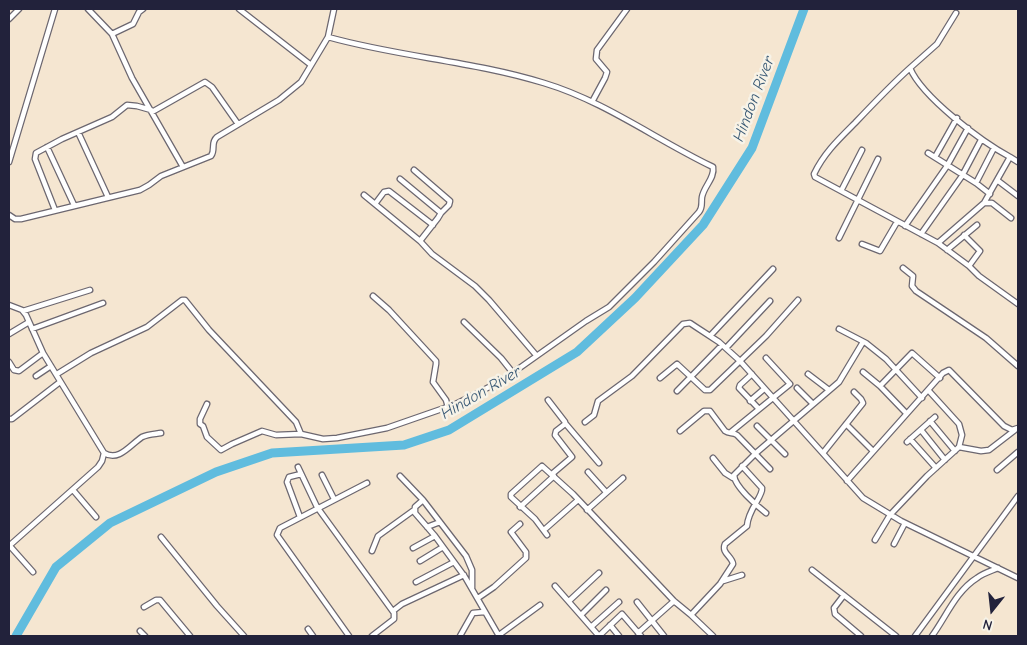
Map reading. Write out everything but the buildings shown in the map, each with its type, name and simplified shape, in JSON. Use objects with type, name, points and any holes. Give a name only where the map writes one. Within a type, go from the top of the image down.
[{"type":"street","points":[[9,19],[20,9]]},
{"type":"street","points":[[9,162],[55,9]]},
{"type":"street","points":[[88,9],[112,34],[132,78],[182,168]]},
{"type":"street","points":[[112,34],[132,24],[142,9]]},
{"type":"street","points":[[239,9],[311,65]]},
{"type":"street","points":[[9,215],[13,218],[21,219],[140,190],[161,176],[212,156],[214,139],[286,94],[301,82],[328,37],[334,9]]},
{"type":"street","points":[[592,102],[607,72],[596,59],[596,53],[606,36],[627,9]]},
{"type":"street","points":[[956,13],[936,44],[880,96],[829,148],[814,174],[815,177],[841,192],[938,243],[969,266],[979,276],[1018,303]]},
{"type":"street","points":[[207,404],[200,419],[200,424],[203,426],[205,435],[221,450],[262,431],[281,436],[301,434],[314,438],[337,438],[387,428],[448,407],[496,384],[609,307],[654,262],[701,210],[702,196],[714,172],[713,167],[592,102],[546,83],[513,74],[383,50],[328,37]]},
{"type":"street","points":[[910,68],[914,76],[943,108],[981,140],[1018,162]]},
{"type":"street","points":[[55,210],[35,159],[36,153],[112,117],[127,105],[152,111],[205,82],[212,87],[238,124]]},
{"type":"street","points":[[936,157],[956,118]]},
{"type":"street","points":[[906,226],[947,166],[968,128]]},
{"type":"street","points":[[78,132],[108,197]]},
{"type":"street","points":[[920,234],[962,176],[981,140]]},
{"type":"street","points":[[47,147],[74,205]]},
{"type":"street","points":[[976,182],[994,148]]},
{"type":"street","points":[[841,192],[862,150]]},
{"type":"street","points":[[928,153],[962,176],[976,182],[990,194]]},
{"type":"street","points":[[938,243],[984,203],[1010,157]]},
{"type":"street","points":[[839,238],[878,159]]},
{"type":"street","points":[[414,170],[450,201],[449,205],[420,242]]},
{"type":"street","points":[[400,179],[441,213]]},
{"type":"street","points":[[997,180],[1018,196]]},
{"type":"street","points":[[375,204],[384,192],[389,191],[433,225]]},
{"type":"street","points":[[364,195],[432,254],[461,274],[489,300],[536,355]]},
{"type":"street","points":[[984,203],[992,203],[1011,218]]},
{"type":"street","points":[[862,244],[880,251],[897,222]]},
{"type":"street","points":[[947,250],[977,225]]},
{"type":"street","points":[[964,235],[980,251],[969,266]]},
{"type":"street","points":[[903,268],[913,276],[912,286],[916,291],[986,338],[1018,366]]},
{"type":"street","points":[[710,336],[773,269]]},
{"type":"street","points":[[23,311],[90,290]]},
{"type":"street","points":[[373,296],[389,310],[436,361],[433,382],[446,400],[448,407]]},
{"type":"street","points":[[57,374],[91,353],[147,327],[182,300],[185,300],[209,330],[296,422],[301,434]]},
{"type":"street","points":[[660,378],[677,364],[705,390],[710,390],[798,300]]},
{"type":"street","points":[[678,391],[770,301]]},
{"type":"street","points":[[32,329],[103,303]]},
{"type":"street","points":[[9,305],[23,311],[43,353],[104,453],[111,456],[117,455],[142,437],[161,433]]},
{"type":"street","points":[[9,334],[29,322]]},
{"type":"street","points":[[464,322],[495,351],[513,372]]},
{"type":"street","points":[[586,422],[594,414],[598,401],[632,376],[683,324],[690,323],[724,346],[740,361],[864,498],[905,523],[1018,578]]},
{"type":"street","points":[[839,329],[863,342],[886,359],[922,398]]},
{"type":"street","points":[[733,478],[742,466],[756,453],[839,382],[863,342]]},
{"type":"street","points":[[9,362],[14,370],[19,370],[43,353]]},
{"type":"street","points":[[880,386],[913,353],[940,378]]},
{"type":"street","points":[[731,432],[790,384],[766,358]]},
{"type":"street","points":[[36,376],[51,366]]},
{"type":"street","points":[[847,481],[906,413],[946,371],[952,372],[1004,426],[1008,429],[1016,429]]},
{"type":"street","points":[[862,372],[880,386],[906,413]]},
{"type":"street","points":[[752,374],[739,388],[759,410]]},
{"type":"street","points":[[808,374],[829,390]]},
{"type":"street","points":[[9,419],[12,419],[60,382]]},
{"type":"street","points":[[797,388],[813,404]]},
{"type":"street","points":[[750,401],[764,389]]},
{"type":"street","points":[[875,540],[890,515],[957,449],[962,435],[958,424],[929,391]]},
{"type":"street","points":[[823,453],[862,403],[861,399],[854,392]]},
{"type":"street","points":[[548,400],[599,463]]},
{"type":"street","points":[[680,431],[707,410],[713,414],[725,431],[737,435],[770,468]]},
{"type":"street","points":[[935,417],[909,441],[936,468]]},
{"type":"street","points":[[930,421],[957,449],[990,450],[1016,429]]},
{"type":"street","points":[[520,506],[572,457],[555,433],[565,423]]},
{"type":"street","points":[[846,424],[873,451]]},
{"type":"street","points":[[757,426],[785,454]]},
{"type":"street","points":[[920,430],[945,460]]},
{"type":"street","points":[[997,470],[1018,452]]},
{"type":"street","points":[[33,572],[9,546],[101,463],[104,453]]},
{"type":"street","points":[[713,458],[725,473],[733,478],[754,503],[766,513]]},
{"type":"street","points":[[578,500],[545,532],[532,515],[511,497],[511,492],[542,466],[578,500],[674,601],[713,636]]},
{"type":"street","points":[[691,615],[722,582],[733,564],[733,560],[724,551],[723,547],[748,526],[747,518],[763,490],[742,466]]},
{"type":"street","points":[[298,468],[317,507],[393,611],[394,619],[372,636]]},
{"type":"street","points":[[588,472],[606,492]]},
{"type":"street","points":[[300,517],[287,482],[289,477],[301,474]]},
{"type":"street","points":[[322,475],[334,499]]},
{"type":"street","points":[[400,476],[423,500],[466,556],[472,570],[472,588]]},
{"type":"street","points":[[587,510],[623,478]]},
{"type":"street","points":[[349,636],[277,535],[280,528],[367,482]]},
{"type":"street","points":[[72,490],[96,517]]},
{"type":"street","points":[[915,636],[1018,496]]},
{"type":"street","points":[[372,551],[378,536],[414,510],[423,500]]},
{"type":"street","points":[[414,510],[464,575],[499,636],[540,605]]},
{"type":"street","points":[[427,528],[440,522]]},
{"type":"street","points":[[894,544],[905,523]]},
{"type":"street","points":[[478,598],[494,587],[526,558],[526,552],[511,532],[520,524]]},
{"type":"street","points":[[414,548],[435,536]]},
{"type":"street","points":[[161,537],[221,612],[244,636]]},
{"type":"street","points":[[420,561],[443,547]]},
{"type":"street","points":[[416,582],[454,562]]},
{"type":"street","points":[[932,636],[952,605],[969,584],[998,568]]},
{"type":"street","points":[[812,570],[896,636]]},
{"type":"street","points":[[569,601],[599,573]]},
{"type":"street","points":[[393,611],[402,604],[464,575]]},
{"type":"street","points":[[722,582],[742,575]]},
{"type":"street","points":[[554,586],[599,636],[622,614],[639,635],[674,601]]},
{"type":"street","points":[[581,615],[606,590]]},
{"type":"street","points":[[844,595],[834,608],[834,614],[861,636]]},
{"type":"street","points":[[144,607],[156,600],[160,600],[188,634],[182,636]]},
{"type":"street","points":[[591,627],[619,602]]},
{"type":"street","points":[[637,602],[664,636]]},
{"type":"street","points":[[460,636],[473,613],[484,612]]},
{"type":"street","points":[[610,624],[619,636]]},
{"type":"street","points":[[308,629],[313,636]]},
{"type":"street","points":[[140,631],[145,636]]},
{"type":"waterway","name":"Hindon River","points":[[16,636],[56,567],[110,523],[216,472],[272,453],[404,445],[449,430],[577,352],[635,298],[703,225],[752,148],[804,9]]}]
